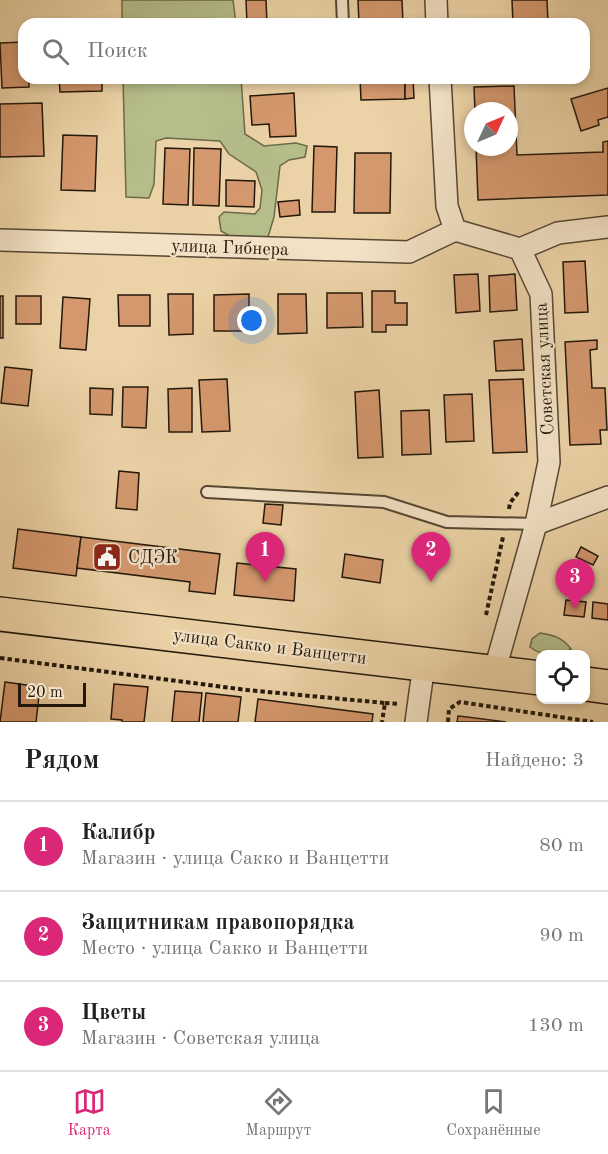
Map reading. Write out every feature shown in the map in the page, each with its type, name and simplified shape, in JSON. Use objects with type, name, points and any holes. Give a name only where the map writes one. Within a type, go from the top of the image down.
[{"type":"main road","name":"улица Сакко и Ванцетти","points":[[0,614],[536,678]]},
{"type":"main road","points":[[590,685],[608,687]]},
{"type":"street","points":[[436,0],[437,18]]},
{"type":"street","points":[[440,84],[447,206],[454,231],[520,249],[558,233],[608,227]]},
{"type":"street","name":"улица Гибнера","points":[[0,240],[409,252],[454,231]]},
{"type":"street","name":"Советская улица","points":[[486,672],[536,524],[549,462],[541,294],[520,249]]},
{"type":"street","points":[[536,524],[608,497]]},
{"type":"street","points":[[416,722],[424,664]]},
{"type":"lane","points":[[342,0],[343,18]]},
{"type":"lane","points":[[207,492],[384,502],[447,522],[536,524]]},
{"type":"path","points":[[484,621],[510,503],[524,484]]},
{"type":"path","points":[[0,658],[225,687],[385,703],[382,722]]},
{"type":"path","points":[[474,705],[486,672]]},
{"type":"path","points":[[448,722],[449,710],[460,702],[593,722]]},
{"type":"green space","points":[[122,0],[233,0],[235,18],[122,18]]},
{"type":"green space","points":[[123,84],[241,84],[245,134],[264,146],[296,143],[307,146],[305,157],[289,160],[280,166],[274,217],[268,237],[235,239],[221,231],[219,217],[224,212],[255,214],[260,208],[262,190],[256,172],[229,154],[220,141],[166,138],[156,141],[154,184],[149,198],[126,197]]},
{"type":"green space","points":[[540,633],[550,635],[565,642],[571,649],[536,650],[530,647],[532,639]]},
{"type":"building","points":[[246,0],[266,0],[267,18],[247,18]]},
{"type":"building","points":[[358,0],[402,0],[403,18],[359,18]]},
{"type":"building","points":[[512,0],[547,0],[548,18],[513,18]]},
{"type":"building","points":[[18,42],[18,84],[29,84],[29,87],[2,88],[0,43]]},
{"type":"building","points":[[59,84],[102,84],[102,91],[60,92]]},
{"type":"building","points":[[360,84],[405,84],[405,99],[361,100]]},
{"type":"building","points":[[405,84],[413,84],[414,98],[405,99]]},
{"type":"building","points":[[514,86],[515,102],[475,102],[474,87]]},
{"type":"building","points":[[608,88],[608,117],[598,120],[599,125],[581,131],[571,99]]},
{"type":"building","points":[[294,93],[296,136],[270,137],[269,124],[252,125],[250,96]]},
{"type":"building","points":[[42,103],[44,156],[0,157],[0,104]]},
{"type":"building","points":[[63,135],[97,136],[95,191],[61,190]]},
{"type":"building","points":[[608,141],[608,195],[478,200],[476,156],[603,152],[603,142]]},
{"type":"building","points":[[314,146],[337,147],[335,212],[312,212]]},
{"type":"building","points":[[165,148],[190,149],[188,205],[163,204]]},
{"type":"building","points":[[194,148],[221,149],[219,206],[193,205]]},
{"type":"building","points":[[355,153],[391,153],[390,213],[354,213]]},
{"type":"building","points":[[226,180],[255,181],[254,207],[226,206]]},
{"type":"building","points":[[299,200],[300,215],[280,217],[278,202]]},
{"type":"building","points":[[585,261],[588,312],[565,313],[563,262]]},
{"type":"building","points":[[478,274],[480,311],[456,313],[454,275]]},
{"type":"building","points":[[515,274],[517,310],[490,312],[489,276]]},
{"type":"building","points":[[372,291],[395,291],[395,303],[407,303],[407,325],[386,325],[386,332],[372,332]]},
{"type":"building","points":[[327,293],[362,293],[363,327],[327,328]]},
{"type":"building","points":[[168,294],[193,294],[193,334],[169,335]]},
{"type":"building","points":[[249,294],[249,331],[214,331],[214,295]]},
{"type":"building","points":[[278,294],[306,294],[307,333],[278,334]]},
{"type":"building","points":[[118,295],[150,295],[150,326],[119,326]]},
{"type":"building","points":[[0,296],[3,296],[3,338],[0,338]]},
{"type":"building","points":[[16,296],[41,296],[41,324],[16,324]]},
{"type":"building","points":[[63,297],[90,299],[86,350],[60,348]]},
{"type":"building","points":[[522,339],[524,370],[496,371],[494,341]]},
{"type":"building","points":[[597,340],[597,349],[590,350],[592,388],[605,388],[607,430],[600,430],[601,444],[570,445],[565,342]]},
{"type":"building","points":[[5,367],[32,370],[28,406],[1,403]]},
{"type":"building","points":[[227,379],[230,431],[202,432],[199,380]]},
{"type":"building","points":[[523,379],[527,452],[493,453],[489,380]]},
{"type":"building","points":[[123,387],[148,387],[146,428],[122,427]]},
{"type":"building","points":[[90,388],[113,389],[112,415],[90,414]]},
{"type":"building","points":[[192,388],[192,432],[169,432],[168,389]]},
{"type":"building","points":[[379,390],[383,457],[358,458],[355,392]]},
{"type":"building","points":[[472,394],[474,441],[446,442],[444,395]]},
{"type":"building","points":[[429,410],[431,454],[402,455],[401,411]]},
{"type":"building","points":[[119,471],[139,473],[137,510],[116,508]]},
{"type":"building","points":[[265,504],[283,505],[281,525],[263,523]]},
{"type":"building","points":[[18,529],[81,537],[76,576],[13,568]]},
{"type":"building","points":[[81,537],[220,554],[215,594],[189,591],[190,582],[77,568]]},
{"type":"building","points":[[581,547],[598,556],[593,565],[576,557]]},
{"type":"building","points":[[345,554],[383,560],[380,583],[342,577]]},
{"type":"building","points":[[237,563],[296,569],[294,601],[234,595]]},
{"type":"building","points":[[566,600],[586,602],[584,617],[564,615]]},
{"type":"building","points":[[593,602],[608,604],[608,620],[592,618]]},
{"type":"building","points":[[5,682],[40,687],[36,722],[0,722]]},
{"type":"building","points":[[114,684],[148,687],[144,722],[122,722],[122,720],[111,719]]},
{"type":"building","points":[[175,691],[202,693],[199,722],[172,722]]},
{"type":"building","points":[[206,693],[241,697],[238,722],[203,722]]},
{"type":"building","points":[[258,699],[373,714],[372,722],[255,722]]},
{"type":"building","points":[[458,716],[467,717],[506,722],[457,722]]},
{"type":"place","name":"СДЭК","points":[[107,557]]},
{"type":"place","name":"Калибр","points":[[265,582]]},
{"type":"place","name":"Защитникам правопорядка","points":[[431,582]]},
{"type":"place","name":"Цветы","points":[[575,609]]}]
